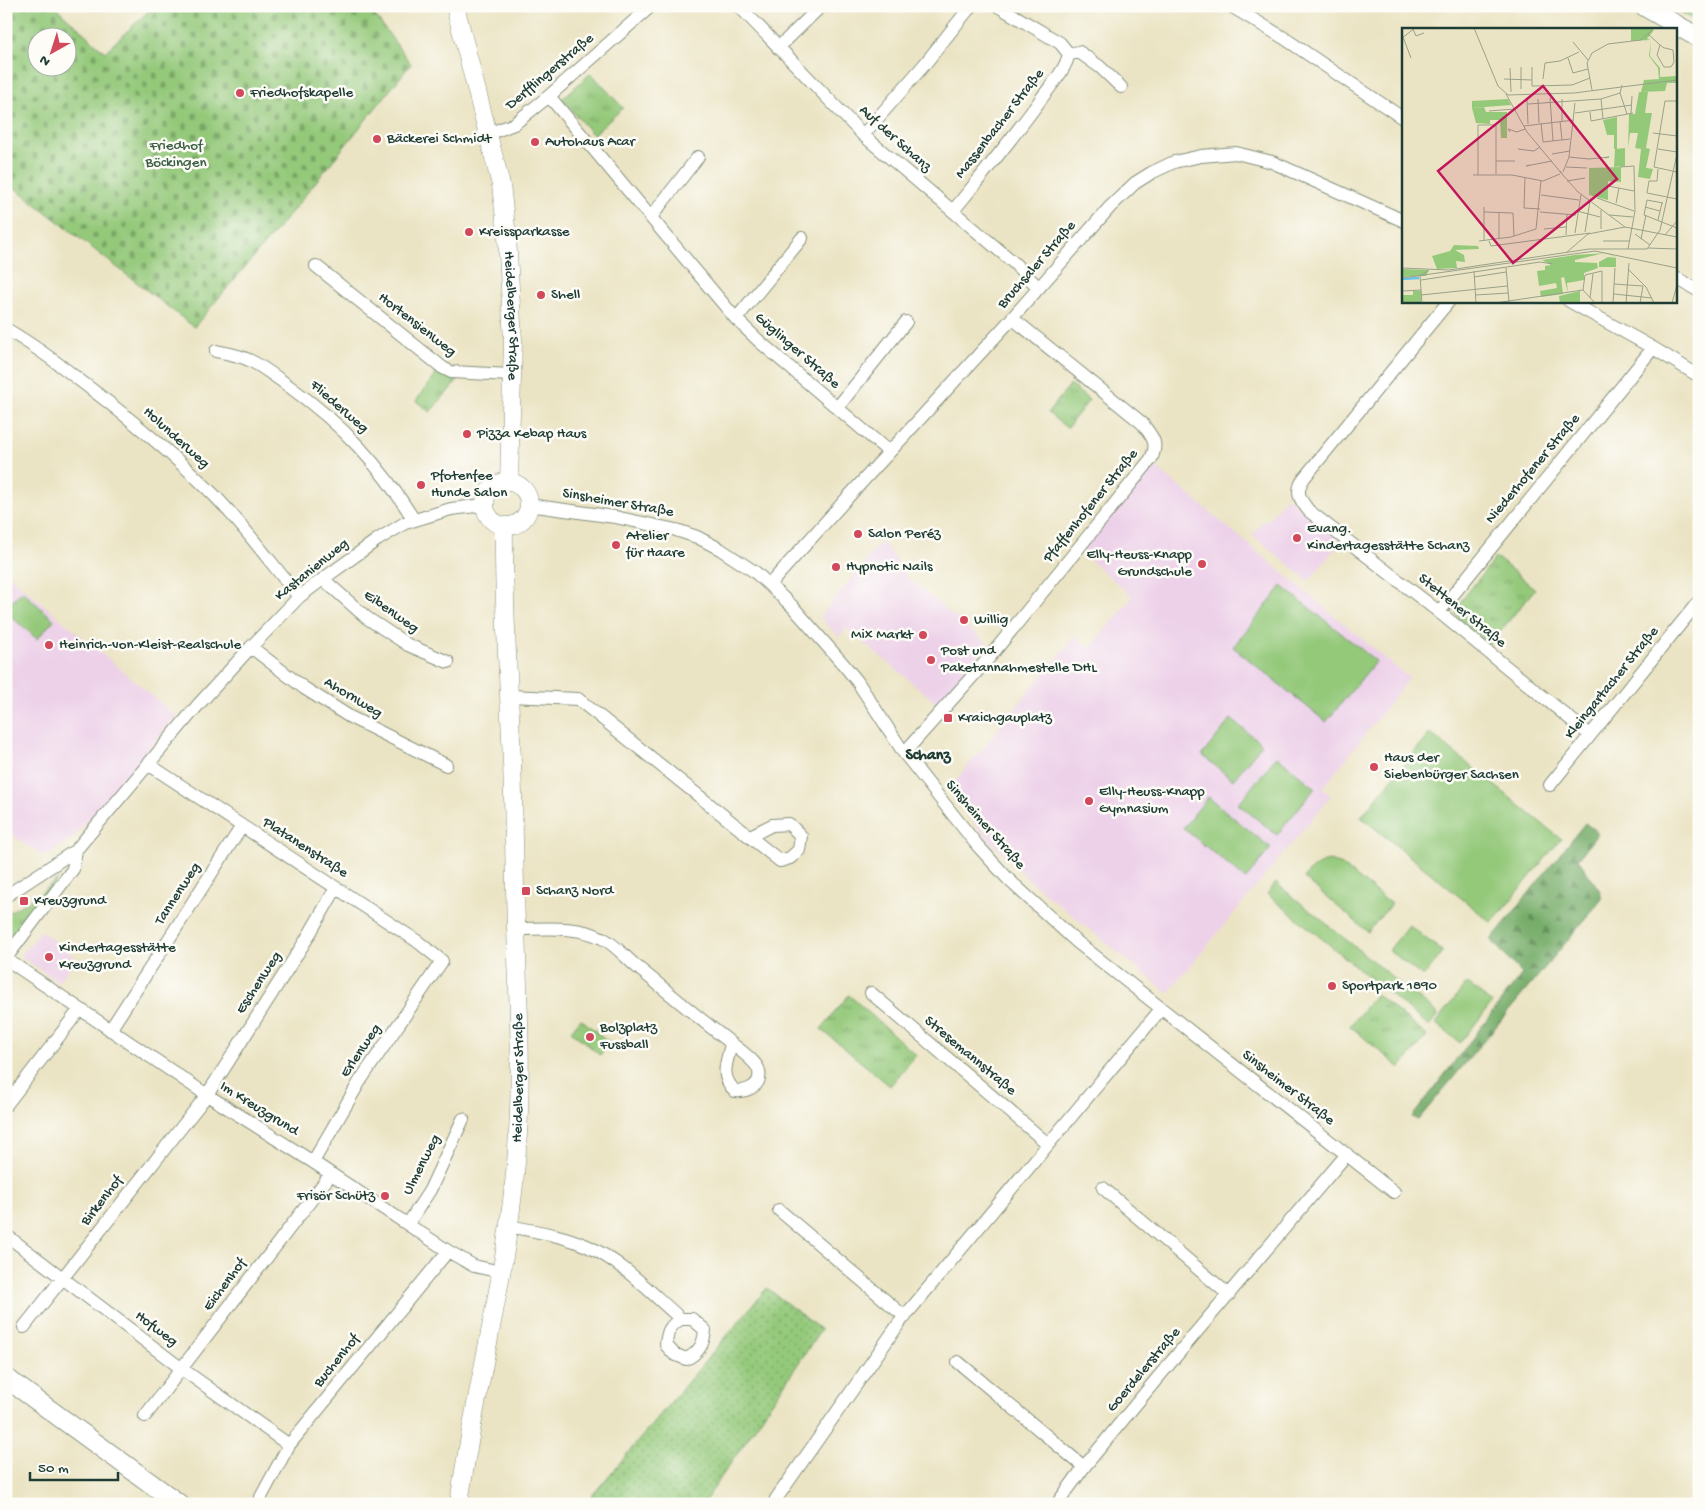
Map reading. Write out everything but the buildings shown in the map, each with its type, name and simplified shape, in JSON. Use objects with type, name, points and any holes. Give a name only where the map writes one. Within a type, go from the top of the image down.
[{"type":"main road","name":"Heidelberger Straße","points":[[455,6],[501,185],[507,236],[513,341],[509,482]]},
{"type":"main road","points":[[1644,6],[1699,38]]},
{"type":"main road","points":[[509,482],[519,485],[527,494],[529,505],[525,516],[521,520],[516,524],[504,526],[494,523],[484,506],[486,496],[491,488],[499,483],[509,482]]},
{"type":"main road","name":"Heidelberger Straße","points":[[462,1503],[466,1454],[501,1272],[515,1182],[520,1093],[504,526]]},
{"type":"main road","points":[[6,1378],[179,1504]]},
{"type":"main road","points":[[6,1392],[160,1504]]},
{"type":"street","name":"Derfflingerstraße","points":[[488,134],[514,124],[549,96],[651,6]]},
{"type":"street","name":"Auf der Schanz","points":[[739,6],[863,135],[1013,262],[1039,288]]},
{"type":"street","points":[[778,48],[821,6]]},
{"type":"street","points":[[863,135],[924,65],[971,6]]},
{"type":"street","points":[[998,6],[1060,43],[1069,54],[1079,52],[1100,67],[1121,87]]},
{"type":"street","points":[[1231,6],[1284,38],[1402,119]]},
{"type":"street","name":"Massenbacher Straße","points":[[953,211],[1027,118],[1063,69],[1069,54]]},
{"type":"street","name":"Güglinger Straße","points":[[549,96],[736,319],[889,452]]},
{"type":"street","name":"Bruchsaler Straße","points":[[770,584],[1012,318],[1102,216],[1135,183],[1151,173],[1174,162],[1201,156],[1236,153],[1272,162],[1402,220]]},
{"type":"street","points":[[651,217],[698,157]]},
{"type":"street","name":"Güglinger Straße","points":[[736,319],[802,238]]},
{"type":"street","name":"Hortensienweg","points":[[316,266],[443,368],[452,372],[512,375]]},
{"type":"street","points":[[1678,279],[1699,291]]},
{"type":"street","name":"Stettener Straße","points":[[1448,302],[1299,486],[1299,494],[1309,511],[1439,612],[1590,736]]},
{"type":"street","points":[[1570,302],[1699,376]]},
{"type":"street","name":"Pfaffenhofener Straße","points":[[904,753],[970,681],[1150,459],[1156,449],[1154,440],[1142,423],[1012,318]]},
{"type":"street","name":"Güglinger Straße","points":[[837,408],[906,322]]},
{"type":"street","name":"Holunderweg","points":[[6,329],[41,351],[89,387],[130,419],[174,458],[214,496],[300,598]]},
{"type":"street","name":"Niederhofener Straße","points":[[1439,612],[1653,348]]},
{"type":"street","name":"Fliederweg","points":[[216,351],[250,360],[276,376],[327,415],[351,437],[373,462],[396,491],[414,520]]},
{"type":"street","name":"Sinsheimer Straße","points":[[529,505],[615,516],[676,530],[696,536],[755,572],[770,584],[816,631],[857,681],[904,753],[977,846],[1009,880],[1078,942],[1161,1010],[1394,1192]]},
{"type":"street","name":"Kastanienweg","points":[[6,896],[76,850],[148,764],[252,647],[300,598],[323,578],[377,540],[414,520],[451,509],[484,506]]},
{"type":"street","name":"Eibenweg","points":[[323,578],[367,618],[408,644],[448,662]]},
{"type":"street","name":"Kleingartacher Straße","points":[[1550,786],[1699,601]]},
{"type":"street","name":"Ahornweg","points":[[252,647],[304,688],[350,717],[446,765]]},
{"type":"street","points":[[509,696],[578,699],[750,836]]},
{"type":"street","name":"Platanenstraße","points":[[148,764],[417,941],[442,961]]},
{"type":"street","name":"Tannenweg","points":[[110,1030],[242,826]]},
{"type":"street","name":"Kastanienweg","points":[[6,959],[73,869],[76,850]]},
{"type":"street","name":"Eschenweg","points":[[206,1095],[306,940],[336,888]]},
{"type":"street","points":[[516,929],[580,930],[603,938],[731,1044]]},
{"type":"street","name":"Im Kreuzgrund","points":[[6,959],[206,1095],[313,1162],[448,1252],[474,1266],[501,1272]]},
{"type":"street","name":"Erlenweg","points":[[313,1162],[360,1080],[442,961]]},
{"type":"street","name":"Stresemannstraße","points":[[872,994],[1048,1144]]},
{"type":"street","points":[[6,1106],[80,1009]]},
{"type":"street","points":[[779,1504],[776,1499],[905,1317],[1161,1010]]},
{"type":"street","name":"Birkenhof","points":[[24,1328],[206,1095]]},
{"type":"street","name":"Ulmenweg","points":[[408,1224],[430,1190],[463,1118]]},
{"type":"street","name":"Goerdelerstraße","points":[[1057,1504],[1084,1467],[1154,1382],[1347,1154]]},
{"type":"street","name":"Eichenhof","points":[[144,1416],[331,1174]]},
{"type":"street","points":[[1103,1188],[1229,1295]]},
{"type":"street","points":[[779,1210],[905,1317]]},
{"type":"street","points":[[508,1226],[565,1237],[588,1246],[619,1265],[681,1319]]},
{"type":"street","name":"Hofweg","points":[[6,1235],[182,1369],[290,1445]]},
{"type":"street","name":"Buchenhof","points":[[261,1497],[290,1445],[448,1252]]},
{"type":"street","points":[[958,1362],[1084,1467]]},
{"type":"shaded area","points":[[1152,464],[1409,678],[1323,788],[1331,796],[1168,993],[1036,886],[984,835],[948,790],[1075,636],[1090,648],[1133,597],[1081,552]]},
{"type":"shaded area","name":"Evang. Kindertagesstätte Schanz","points":[[1287,497],[1341,541],[1309,581],[1252,535],[1264,520],[1267,521]]},
{"type":"shaded area","name":"Kraichgauplatz","points":[[882,541],[910,580],[988,644],[938,704],[846,628],[839,637],[820,617]]},
{"type":"shaded area","name":"Heinrich-von-Kleist-Realschule","points":[[6,573],[176,716],[72,839],[44,856],[6,831]]},
{"type":"shaded area","name":"Kindertagesstätte Kreuzgrund","points":[[41,931],[77,959],[58,982],[21,956]]},
{"type":"green space","name":"Friedhof Böckingen","points":[[6,6],[54,6],[105,52],[154,6],[368,6],[411,64],[285,220],[194,327],[6,181]]},
{"type":"green space","points":[[1670,6],[1699,6],[1699,23]]},
{"type":"green space","points":[[591,73],[623,108],[593,135],[562,99]]},
{"type":"green space","points":[[438,371],[460,378],[430,412],[416,401]]},
{"type":"green space","points":[[1070,385],[1089,400],[1067,428],[1048,413]]},
{"type":"green space","points":[[1496,557],[1535,589],[1489,645],[1460,621],[1454,610]]},
{"type":"green space","points":[[1282,586],[1376,661],[1326,722],[1233,647]]},
{"type":"green space","points":[[22,591],[54,620],[37,639],[6,612],[6,608]]},
{"type":"green space","points":[[1231,719],[1262,744],[1233,780],[1202,755]]},
{"type":"green space","points":[[1430,733],[1561,839],[1492,923],[1361,817]]},
{"type":"green space","points":[[1277,756],[1315,788],[1277,835],[1238,804]]},
{"type":"green space","points":[[1208,797],[1271,848],[1246,879],[1183,828]]},
{"type":"green space","points":[[1585,823],[1598,833],[1578,859],[1600,891],[1602,899],[1418,1120],[1412,1117],[1522,974],[1491,940]]},
{"type":"green space","points":[[1330,861],[1342,865],[1391,904],[1368,932],[1304,878],[1315,866]]},
{"type":"green space","points":[[58,879],[6,949],[6,914],[37,896]]},
{"type":"green space","points":[[1276,883],[1438,1014],[1429,1026],[1267,894]]},
{"type":"green space","points":[[1409,925],[1443,952],[1423,977],[1389,950]]},
{"type":"green space","points":[[1467,983],[1492,1003],[1460,1043],[1435,1023]]},
{"type":"green space","points":[[1376,994],[1427,1036],[1400,1068],[1350,1026]]},
{"type":"green space","points":[[849,995],[916,1055],[890,1086],[821,1029]]},
{"type":"green space","name":"Bolzplatz Fussball","points":[[581,1019],[610,1043],[600,1055],[571,1031]]},
{"type":"green space","points":[[767,1288],[821,1330],[703,1504],[585,1504]]},
{"type":"place","name":"Friedhofskapelle","points":[[240,93]]},
{"type":"place","name":"Bäckerei Schmidt","points":[[377,139]]},
{"type":"place","name":"Autohaus Acar","points":[[535,142]]},
{"type":"place","name":"Kreissparkasse","points":[[469,232]]},
{"type":"place","name":"Shell","points":[[541,295]]},
{"type":"place","name":"Pizza Kebap Haus","points":[[467,434]]},
{"type":"place","name":"Pfotenfee Hunde Salon","points":[[421,485]]},
{"type":"place","name":"Salon Peréz","points":[[858,534]]},
{"type":"place","name":"Evang. Kindertagesstätte Schanz","points":[[1297,538]]},
{"type":"place","name":"Atelier für Haare","points":[[616,545]]},
{"type":"place","name":"Elly-Heuss-Knapp Grundschule","points":[[1202,564]]},
{"type":"place","name":"Hypnotic Nails","points":[[836,567]]},
{"type":"place","name":"Willig","points":[[964,620]]},
{"type":"place","name":"Mix Markt","points":[[923,635]]},
{"type":"place","name":"Heinrich-von-Kleist-Realschule","points":[[49,645]]},
{"type":"place","name":"Post und Paketannahmestelle DHL","points":[[931,660]]},
{"type":"place","name":"Kraichgauplatz","points":[[948,718]]},
{"type":"place","name":"Haus der Siebenbürger Sachsen","points":[[1374,767]]},
{"type":"place","name":"Elly-Heuss-Knapp Gymnasium","points":[[1089,801]]},
{"type":"place","name":"Schanz Nord","points":[[526,891]]},
{"type":"place","name":"Kreuzgrund","points":[[24,901]]},
{"type":"place","name":"Kindertagesstätte Kreuzgrund","points":[[49,957]]},
{"type":"place","name":"Sportpark 1890","points":[[1332,986]]},
{"type":"place","name":"Bolzplatz Fussball","points":[[590,1037]]},
{"type":"place","name":"Frisör Schütz","points":[[385,1196]]},
{"type":"district","name":"Schanz","points":[[928,756]]}]
